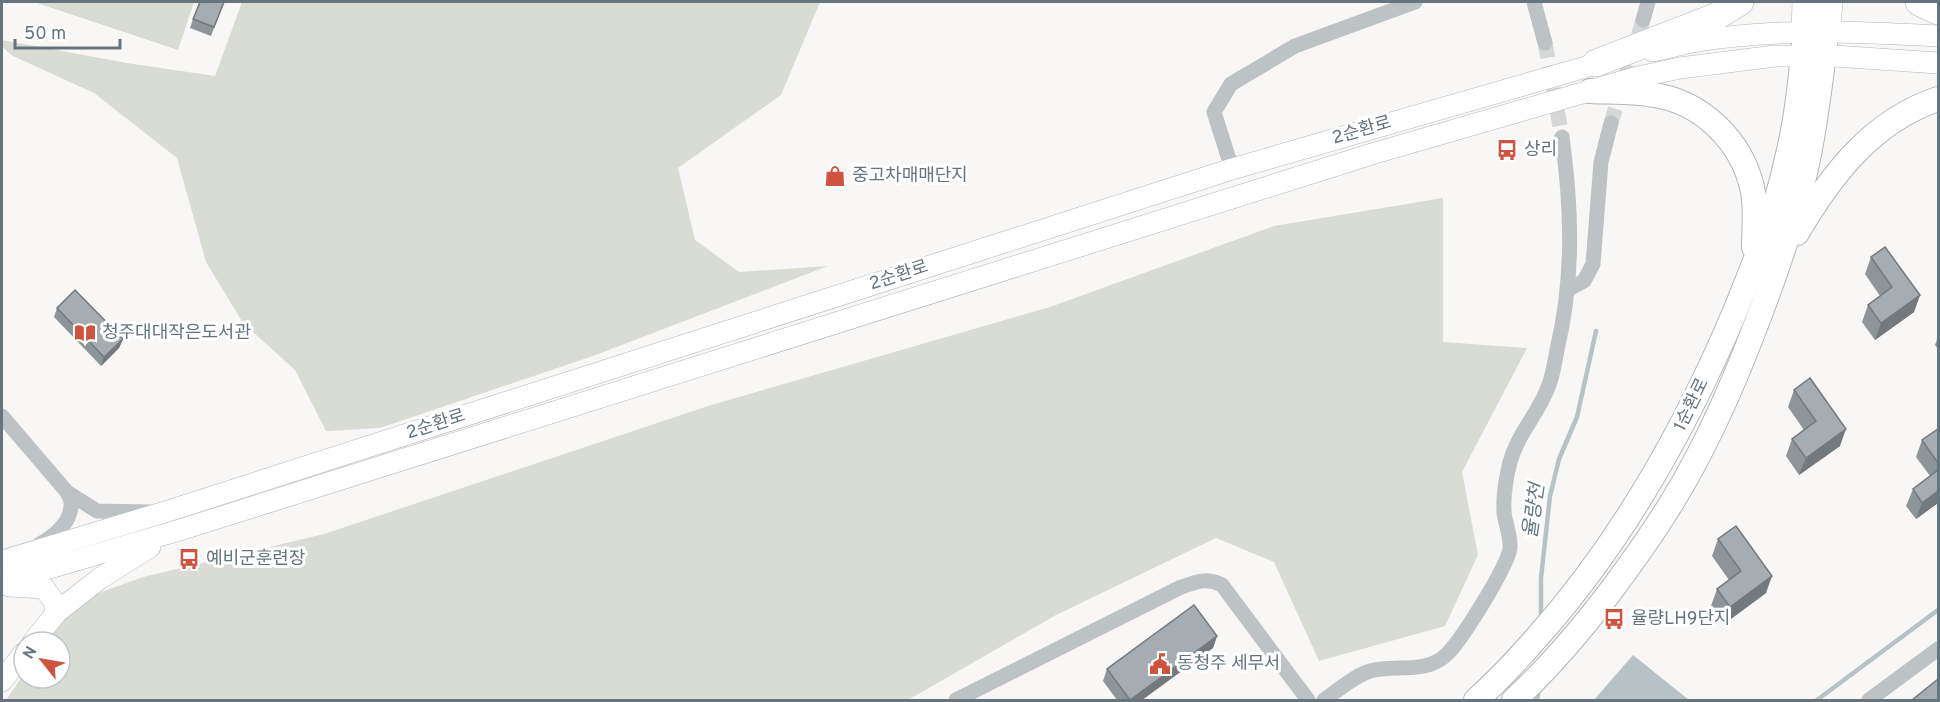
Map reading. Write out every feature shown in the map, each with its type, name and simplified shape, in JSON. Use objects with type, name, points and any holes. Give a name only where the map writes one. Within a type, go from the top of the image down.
[{"type":"highway","points":[[1596,63],[1715,16],[1740,2]]},
{"type":"highway","points":[[1806,2],[1814,45]]},
{"type":"highway","points":[[1814,45],[1829,2]]},
{"type":"highway","points":[[1919,2],[1938,10]]},
{"type":"main road","name":"1순환로","points":[[1514,700],[1557,656],[1639,553],[1671,505],[1734,381],[1779,263],[1810,151],[1814,45]]},
{"type":"main road","name":"1순환로","points":[[1484,693],[1564,605],[1650,485],[1678,435],[1721,344],[1751,273],[1772,213],[1814,45]]},
{"type":"main road","points":[[1590,91],[1654,95],[1678,101],[1700,113],[1723,132],[1741,159],[1753,189],[1754,226],[1751,273]]},
{"type":"main road","points":[[1779,263],[1820,195],[1848,159],[1893,121],[1938,99]]},
{"type":"street","points":[[1232,169],[1214,112],[1231,84],[1295,46],[1414,2]]},
{"type":"street","points":[[1534,2],[1545,43]]},
{"type":"street","points":[[1643,20],[1647,2]]},
{"type":"street","points":[[1814,45],[1938,36]]},
{"type":"street","name":"2순환로","points":[[8,559],[165,512],[1232,169],[1596,63],[1698,41],[1814,45]]},
{"type":"street","points":[[1814,45],[1938,63]]},
{"type":"street","name":"2순환로","points":[[2,584],[1352,160],[1634,78],[1680,68],[1775,56],[1814,45]]},
{"type":"street","points":[[1569,289],[1584,280],[1593,264],[1602,162],[1611,123]]},
{"type":"street","points":[[1324,700],[1368,671],[1412,668],[1433,663],[1447,655],[1467,628],[1501,570],[1510,548],[1504,510],[1507,477],[1513,450],[1549,385],[1569,289],[1571,228],[1562,137]]},
{"type":"street","points":[[2,416],[67,492],[97,511],[165,512]]},
{"type":"street","points":[[8,559],[53,537],[66,522],[72,505],[67,492]]},
{"type":"street","points":[[43,630],[57,612],[99,579],[139,553],[183,529]]},
{"type":"street","points":[[956,700],[1199,580],[1214,581],[1222,585],[1308,700]]},
{"type":"street","points":[[2,584],[44,588],[53,600],[57,612]]},
{"type":"street","points":[[1869,700],[1938,649]]},
{"type":"street","points":[[2,681],[12,668]]},
{"type":"shaded area","points":[[34,2],[194,2],[178,50]]},
{"type":"shaded area","points":[[242,2],[820,2],[781,95],[678,168],[695,240],[739,272],[828,266],[593,356],[380,428],[326,431],[295,370],[243,323],[206,262],[177,158],[94,93],[13,56],[2,47],[2,40],[127,63],[215,76]]},
{"type":"shaded area","points":[[1443,198],[1443,342],[1527,348],[1462,472],[1478,555],[1445,626],[1319,661],[1274,562],[1216,538],[1056,615],[908,700],[6,700],[13,690],[72,690],[72,630],[55,630],[79,600],[143,577],[324,534],[708,406],[1050,307],[1274,226]]},
{"type":"shaded area","points":[[1633,655],[1689,700],[1594,700]]},
{"type":"building","points":[[200,2],[224,2],[214,27],[193,19]]},
{"type":"building","points":[[1885,247],[1920,295],[1881,323],[1868,305],[1892,287],[1871,257]]},
{"type":"building","points":[[75,290],[123,339],[104,357],[57,308]]},
{"type":"building","points":[[1810,378],[1846,429],[1806,458],[1792,439],[1816,421],[1794,390]]},
{"type":"building","points":[[1938,429],[1938,463],[1922,440]]},
{"type":"building","points":[[1938,470],[1938,491],[1922,503],[1913,489]]},
{"type":"building","points":[[1736,526],[1772,576],[1730,607],[1717,589],[1741,571],[1718,539]]},
{"type":"building","points":[[1194,605],[1217,636],[1130,700],[1107,669]]},
{"type":"building","points":[[1938,679],[1938,700],[1912,700]]},
{"type":"waterway","name":"율량천","points":[[1541,618],[1541,578],[1550,496],[1559,459],[1577,417],[1596,331]]},
{"type":"waterway","points":[[1817,700],[1938,610]]},
{"type":"waterway","name":"율량천","points":[[1537,700],[1539,689]]},
{"type":"tunnel","points":[[1611,123],[1643,20]]},
{"type":"tunnel","points":[[1545,43],[1562,137]]},
{"type":"place","name":"상리","points":[[1507,150]]},
{"type":"place","name":"중고차매매단지","points":[[835,176]]},
{"type":"place","name":"청주대대작은도서관","points":[[85,333]]},
{"type":"place","name":"예비군훈련장","points":[[189,559]]},
{"type":"place","name":"율량LH9단지","points":[[1614,619]]},
{"type":"place","name":"동청주 세무서","points":[[1160,664]]}]
